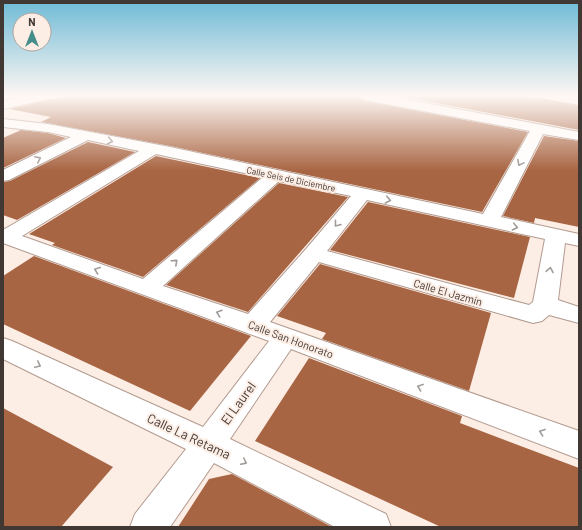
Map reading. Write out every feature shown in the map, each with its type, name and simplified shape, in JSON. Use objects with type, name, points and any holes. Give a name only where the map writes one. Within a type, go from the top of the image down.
[{"type":"street","points":[[495,121],[579,136]]},
{"type":"street","name":"Calle Seis de Diciembre","points":[[3,123],[48,128],[153,149],[579,240]]},
{"type":"street","points":[[3,133],[21,125]]},
{"type":"street","points":[[489,222],[538,129]]},
{"type":"street","points":[[3,176],[85,136]]},
{"type":"street","points":[[4,236],[153,149]]},
{"type":"street","points":[[146,288],[275,175]]},
{"type":"street","points":[[253,325],[314,254],[362,194]]},
{"type":"street","points":[[556,235],[545,305],[579,315]]},
{"type":"street","name":"Calle San Honorato","points":[[4,236],[253,325],[579,445]]},
{"type":"street","name":"Calle El Jazmín","points":[[314,254],[533,315],[545,305]]},
{"type":"street","name":"El Laurel","points":[[148,527],[286,338]]},
{"type":"street","name":"Calle La Retama","points":[[4,351],[208,444],[373,527]]},
{"type":"building","points":[[44,121],[469,121],[528,132],[482,212],[170,146],[41,122]]},
{"type":"building","points":[[530,121],[579,121],[579,130]]},
{"type":"building","points":[[21,130],[48,133],[66,138],[3,168],[3,138]]},
{"type":"building","points":[[544,136],[579,141],[579,227],[535,218],[534,223],[503,216]]},
{"type":"building","points":[[88,142],[135,152],[17,220],[3,215],[3,182],[10,181]]},
{"type":"building","points":[[156,156],[260,178],[143,277],[52,245],[55,243],[29,234]]},
{"type":"building","points":[[279,183],[348,197],[248,312],[166,285]]},
{"type":"building","points":[[368,202],[530,237],[514,298],[330,250]]},
{"type":"building","points":[[34,256],[251,336],[190,411],[3,324],[3,276]]},
{"type":"building","points":[[320,264],[491,313],[469,391],[322,339],[326,333],[277,316]]},
{"type":"building","points":[[309,358],[462,416],[460,423],[579,468],[579,527],[441,527],[255,441]]},
{"type":"building","points":[[3,408],[113,467],[61,527],[3,527]]},
{"type":"building","points":[[232,474],[332,527],[178,527],[209,479]]}]
